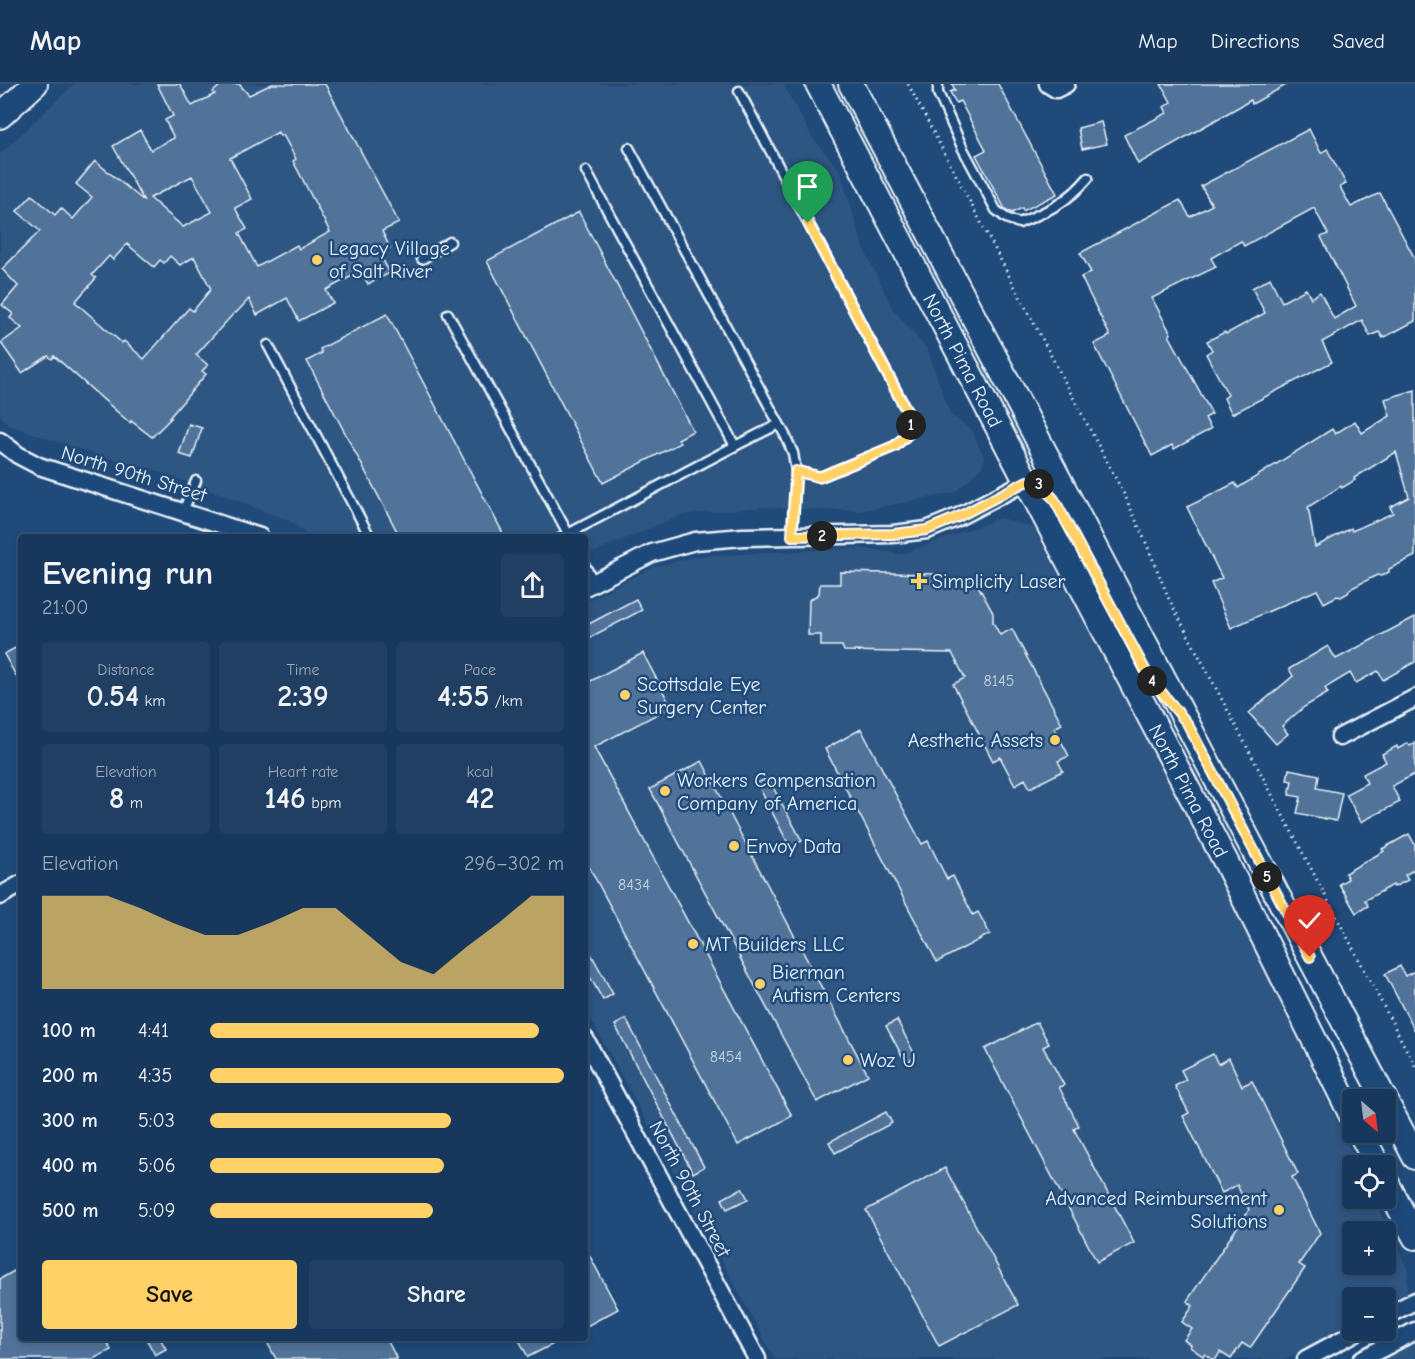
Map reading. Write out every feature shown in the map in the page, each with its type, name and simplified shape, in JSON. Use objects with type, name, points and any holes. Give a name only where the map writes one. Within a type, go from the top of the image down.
[{"type":"main road","points":[[0,116],[35,84]]},
{"type":"main road","name":"North Pima Road","points":[[818,84],[1227,864],[1342,1096]]},
{"type":"main road","name":"North Pima Road","points":[[851,84],[1379,1089]]},
{"type":"main road","points":[[906,189],[922,249],[1023,440],[1027,481],[1041,485],[1054,499],[1149,677],[1187,723]]},
{"type":"main road","name":"North Pima Road","points":[[1396,1122],[1415,1157]]},
{"type":"main road","points":[[1396,1201],[1415,1237]]},
{"type":"street","name":"North 90th Street","points":[[0,441],[18,455],[39,466],[252,534]]},
{"type":"street","points":[[589,584],[633,561],[672,547],[718,539],[893,534],[927,530],[958,517],[1027,481]]},
{"type":"street","points":[[1340,737],[1415,698]]},
{"type":"street","points":[[0,896],[18,886]]},
{"type":"street","name":"North 90th Street","points":[[588,1045],[758,1359]]},
{"type":"street","points":[[1396,1311],[1415,1301]]},
{"type":"street","points":[[1362,1359],[1415,1331]]},
{"type":"street","points":[[1306,1359],[1342,1339]]},
{"type":"lane","points":[[938,84],[938,93],[963,148],[996,210],[1006,218],[1020,223],[1058,207],[1088,178]]},
{"type":"lane","points":[[739,90],[912,421],[909,433],[895,446],[820,477],[796,471]]},
{"type":"lane","points":[[629,148],[793,453],[796,471],[792,536]]},
{"type":"lane","points":[[586,171],[735,446]]},
{"type":"lane","points":[[422,259],[450,242]]},
{"type":"lane","points":[[448,314],[566,534]]},
{"type":"lane","points":[[268,345],[368,534]]},
{"type":"lane","points":[[571,534],[779,424]]},
{"type":"lane","points":[[183,511],[196,481]]},
{"type":"path","points":[[908,84],[1125,496],[1169,599],[1415,1066]]},
{"type":"shaded area","points":[[74,84],[783,84],[812,137],[840,171],[863,247],[893,309],[928,351],[950,414],[972,431],[985,459],[981,468],[954,493],[859,511],[761,507],[681,515],[588,555],[588,534],[306,534],[290,521],[218,493],[151,469],[94,454],[8,425],[0,415],[0,154]]},
{"type":"shaded area","points":[[1000,518],[1034,528],[1228,894],[1342,1132],[1342,1143],[1347,1143],[1353,1155],[1342,1155],[1342,1209],[1379,1209],[1385,1221],[1342,1221],[1342,1275],[1396,1275],[1396,1245],[1408,1270],[1407,1293],[1396,1299],[1396,1287],[1342,1287],[1342,1328],[1287,1359],[775,1359],[588,1014],[588,600],[653,567],[698,556],[862,548],[902,554]]},
{"type":"shaded area","points":[[1415,1341],[1415,1359],[1381,1359]]},
{"type":"building","name":"Legacy Village of Salt River","points":[[157,84],[180,84],[192,106],[215,94],[213,92],[222,84],[239,84],[249,95],[272,84],[325,84],[399,223],[382,231],[390,248],[379,253],[390,273],[368,284],[361,271],[326,290],[333,303],[299,321],[287,298],[257,315],[249,299],[196,355],[208,365],[202,371],[206,374],[169,418],[171,418],[152,437],[131,421],[130,423],[54,356],[52,359],[48,356],[22,373],[1,343],[22,328],[10,318],[13,314],[2,305],[18,286],[2,269],[40,231],[17,211],[32,195],[55,215],[61,208],[73,219],[92,197],[76,184],[95,161],[144,201],[113,146],[140,130],[151,150],[174,138],[165,120],[173,116]],"holes":[[[278,132],[280,136],[283,135],[296,159],[293,161],[330,232],[299,249],[297,245],[257,267],[239,233],[247,229],[235,208],[252,199],[230,158]],[[192,176],[212,212],[183,227],[150,198]],[[127,244],[154,267],[160,260],[164,263],[170,256],[180,265],[194,257],[211,289],[193,311],[189,308],[144,359],[75,302],[96,278],[92,275],[109,256],[113,260]]]},
{"type":"building","points":[[952,84],[998,84],[1057,194],[1023,211],[1022,208],[1012,213],[1005,209],[976,155],[986,150],[960,101],[956,103],[950,92],[955,90]]},
{"type":"building","points":[[1161,84],[1288,84],[1252,104],[1251,100],[1138,164],[1124,135],[1167,113],[1164,107],[1171,102]]},
{"type":"building","points":[[1101,122],[1107,144],[1082,149],[1078,128]]},
{"type":"building","points":[[1309,129],[1321,153],[1327,149],[1346,184],[1340,187],[1351,207],[1380,193],[1415,259],[1415,321],[1383,338],[1379,332],[1370,336],[1362,320],[1322,342],[1332,362],[1232,414],[1224,398],[1228,395],[1206,354],[1212,350],[1207,341],[1225,332],[1226,334],[1265,313],[1252,288],[1270,278],[1282,302],[1306,289],[1311,298],[1320,292],[1334,319],[1356,306],[1321,237],[1328,234],[1314,208],[1244,246],[1241,241],[1211,258],[1216,267],[1152,298],[1171,334],[1169,335],[1212,414],[1205,418],[1211,429],[1174,449],[1172,445],[1152,456],[1094,344],[1110,336],[1081,277],[1091,272],[1080,253],[1180,200],[1190,217],[1212,205],[1201,186]]},
{"type":"building","points":[[579,212],[693,431],[678,439],[680,443],[603,483],[487,261]]},
{"type":"building","points":[[387,314],[503,534],[398,534],[307,361],[322,353],[320,349]]},
{"type":"building","points":[[1415,390],[1415,556],[1389,569],[1389,572],[1381,576],[1377,575],[1350,589],[1341,597],[1337,596],[1324,603],[1317,590],[1231,628],[1211,583],[1222,578],[1187,507],[1235,483],[1238,488],[1332,429],[1335,434],[1355,421],[1362,433],[1390,416],[1385,399]],"holes":[[[1396,452],[1409,497],[1390,507],[1393,513],[1352,531],[1351,528],[1315,547],[1308,507],[1355,480],[1354,478]]]},
{"type":"building","points":[[189,424],[202,428],[192,458],[179,454]]},
{"type":"building","points":[[840,572],[935,574],[938,580],[975,580],[993,613],[993,622],[1000,635],[1012,629],[1062,724],[1054,728],[1069,756],[1058,761],[1063,771],[1030,788],[1025,779],[1015,785],[1000,757],[993,761],[953,684],[965,678],[952,653],[844,651],[842,646],[821,646],[821,635],[808,635],[809,600],[819,594],[820,584],[840,584]]},
{"type":"building","points":[[636,599],[642,610],[588,638],[588,624]]},
{"type":"building","points":[[1415,617],[1415,662],[1383,680],[1378,671],[1356,683],[1350,673],[1325,688],[1328,693],[1304,707],[1282,726],[1288,734],[1276,744],[1249,713],[1293,676],[1289,669],[1328,646],[1336,659]]},
{"type":"building","points":[[18,647],[18,680],[4,654]]},
{"type":"building","points":[[643,653],[671,707],[594,747],[792,1116],[738,1145],[588,865],[588,682]]},
{"type":"building","points":[[861,729],[922,844],[928,841],[947,879],[953,876],[973,915],[978,912],[990,934],[937,962],[825,749]]},
{"type":"building","points":[[1408,743],[1410,746],[1415,743],[1415,774],[1392,786],[1400,802],[1361,822],[1346,794],[1367,783],[1363,774],[1386,762],[1382,754]]},
{"type":"building","points":[[702,761],[868,1075],[817,1102],[650,789]]},
{"type":"building","points":[[1289,769],[1319,775],[1317,788],[1342,793],[1336,821],[1297,813],[1301,797],[1289,795],[1292,781],[1287,780]]},
{"type":"building","points":[[768,778],[802,841],[790,847],[757,783]]},
{"type":"building","points":[[1409,834],[1415,845],[1415,869],[1405,875],[1408,880],[1365,900],[1368,906],[1356,913],[1339,884],[1348,879],[1345,873]]},
{"type":"building","points":[[588,948],[613,994],[603,1000],[588,973]]},
{"type":"building","points":[[1400,966],[1405,976],[1415,971],[1415,1031],[1385,974]]},
{"type":"building","points":[[626,1019],[704,1167],[693,1173],[615,1025]]},
{"type":"building","points":[[897,1020],[916,1057],[906,1063],[886,1026]]},
{"type":"building","points":[[1037,1022],[1049,1044],[1043,1047],[1064,1085],[1059,1087],[1079,1126],[1074,1129],[1134,1243],[1097,1262],[985,1049]]},
{"type":"building","name":"Advanced Reimbursement Solutions","points":[[1213,1054],[1218,1064],[1229,1058],[1242,1086],[1252,1081],[1298,1174],[1292,1177],[1320,1233],[1299,1264],[1305,1268],[1250,1348],[1242,1343],[1231,1359],[1220,1352],[1216,1359],[1212,1359],[1190,1347],[1191,1345],[1184,1340],[1192,1329],[1182,1322],[1193,1306],[1187,1301],[1249,1210],[1237,1185],[1222,1193],[1183,1116],[1189,1113],[1175,1086],[1186,1080],[1181,1070]]},
{"type":"building","points":[[886,1112],[892,1123],[835,1153],[829,1142]]},
{"type":"building","points":[[945,1168],[1018,1305],[939,1346],[866,1210]]},
{"type":"building","points":[[742,1188],[748,1199],[727,1209],[722,1199]]},
{"type":"building","points":[[588,1253],[618,1309],[588,1325]]},
{"type":"building","points":[[18,1269],[18,1341],[106,1341],[111,1350],[93,1359],[0,1359],[0,1279]]},
{"type":"building","points":[[148,1341],[162,1341],[166,1349],[155,1355]]},
{"type":"building","points":[[267,1341],[388,1341],[397,1359],[276,1359]]},
{"type":"building","points":[[520,1341],[559,1341],[528,1357]]},
{"type":"place","name":"Legacy Village of Salt River","points":[[317,260]]},
{"type":"place","name":"Simplicity Laser","points":[[919,581]]},
{"type":"place","name":"Scottsdale Eye Surgery Center","points":[[625,695]]},
{"type":"place","name":"Aesthetic Assets","points":[[1055,740]]},
{"type":"place","name":"Workers Compensation Company of America","points":[[665,791]]},
{"type":"place","name":"Envoy Data","points":[[734,846]]},
{"type":"place","name":"MT Builders LLC","points":[[693,944]]},
{"type":"place","name":"Bierman Autism Centers","points":[[760,984]]},
{"type":"place","name":"Woz U","points":[[848,1060]]},
{"type":"place","name":"Advanced Reimbursement Solutions","points":[[1279,1210]]},
{"type":"route","points":[[808,223],[912,421],[909,433],[895,446],[820,477],[796,471],[792,536],[893,534],[927,530],[958,517],[1027,481],[1041,485],[1054,499],[1149,677],[1187,723],[1310,957]]}]
